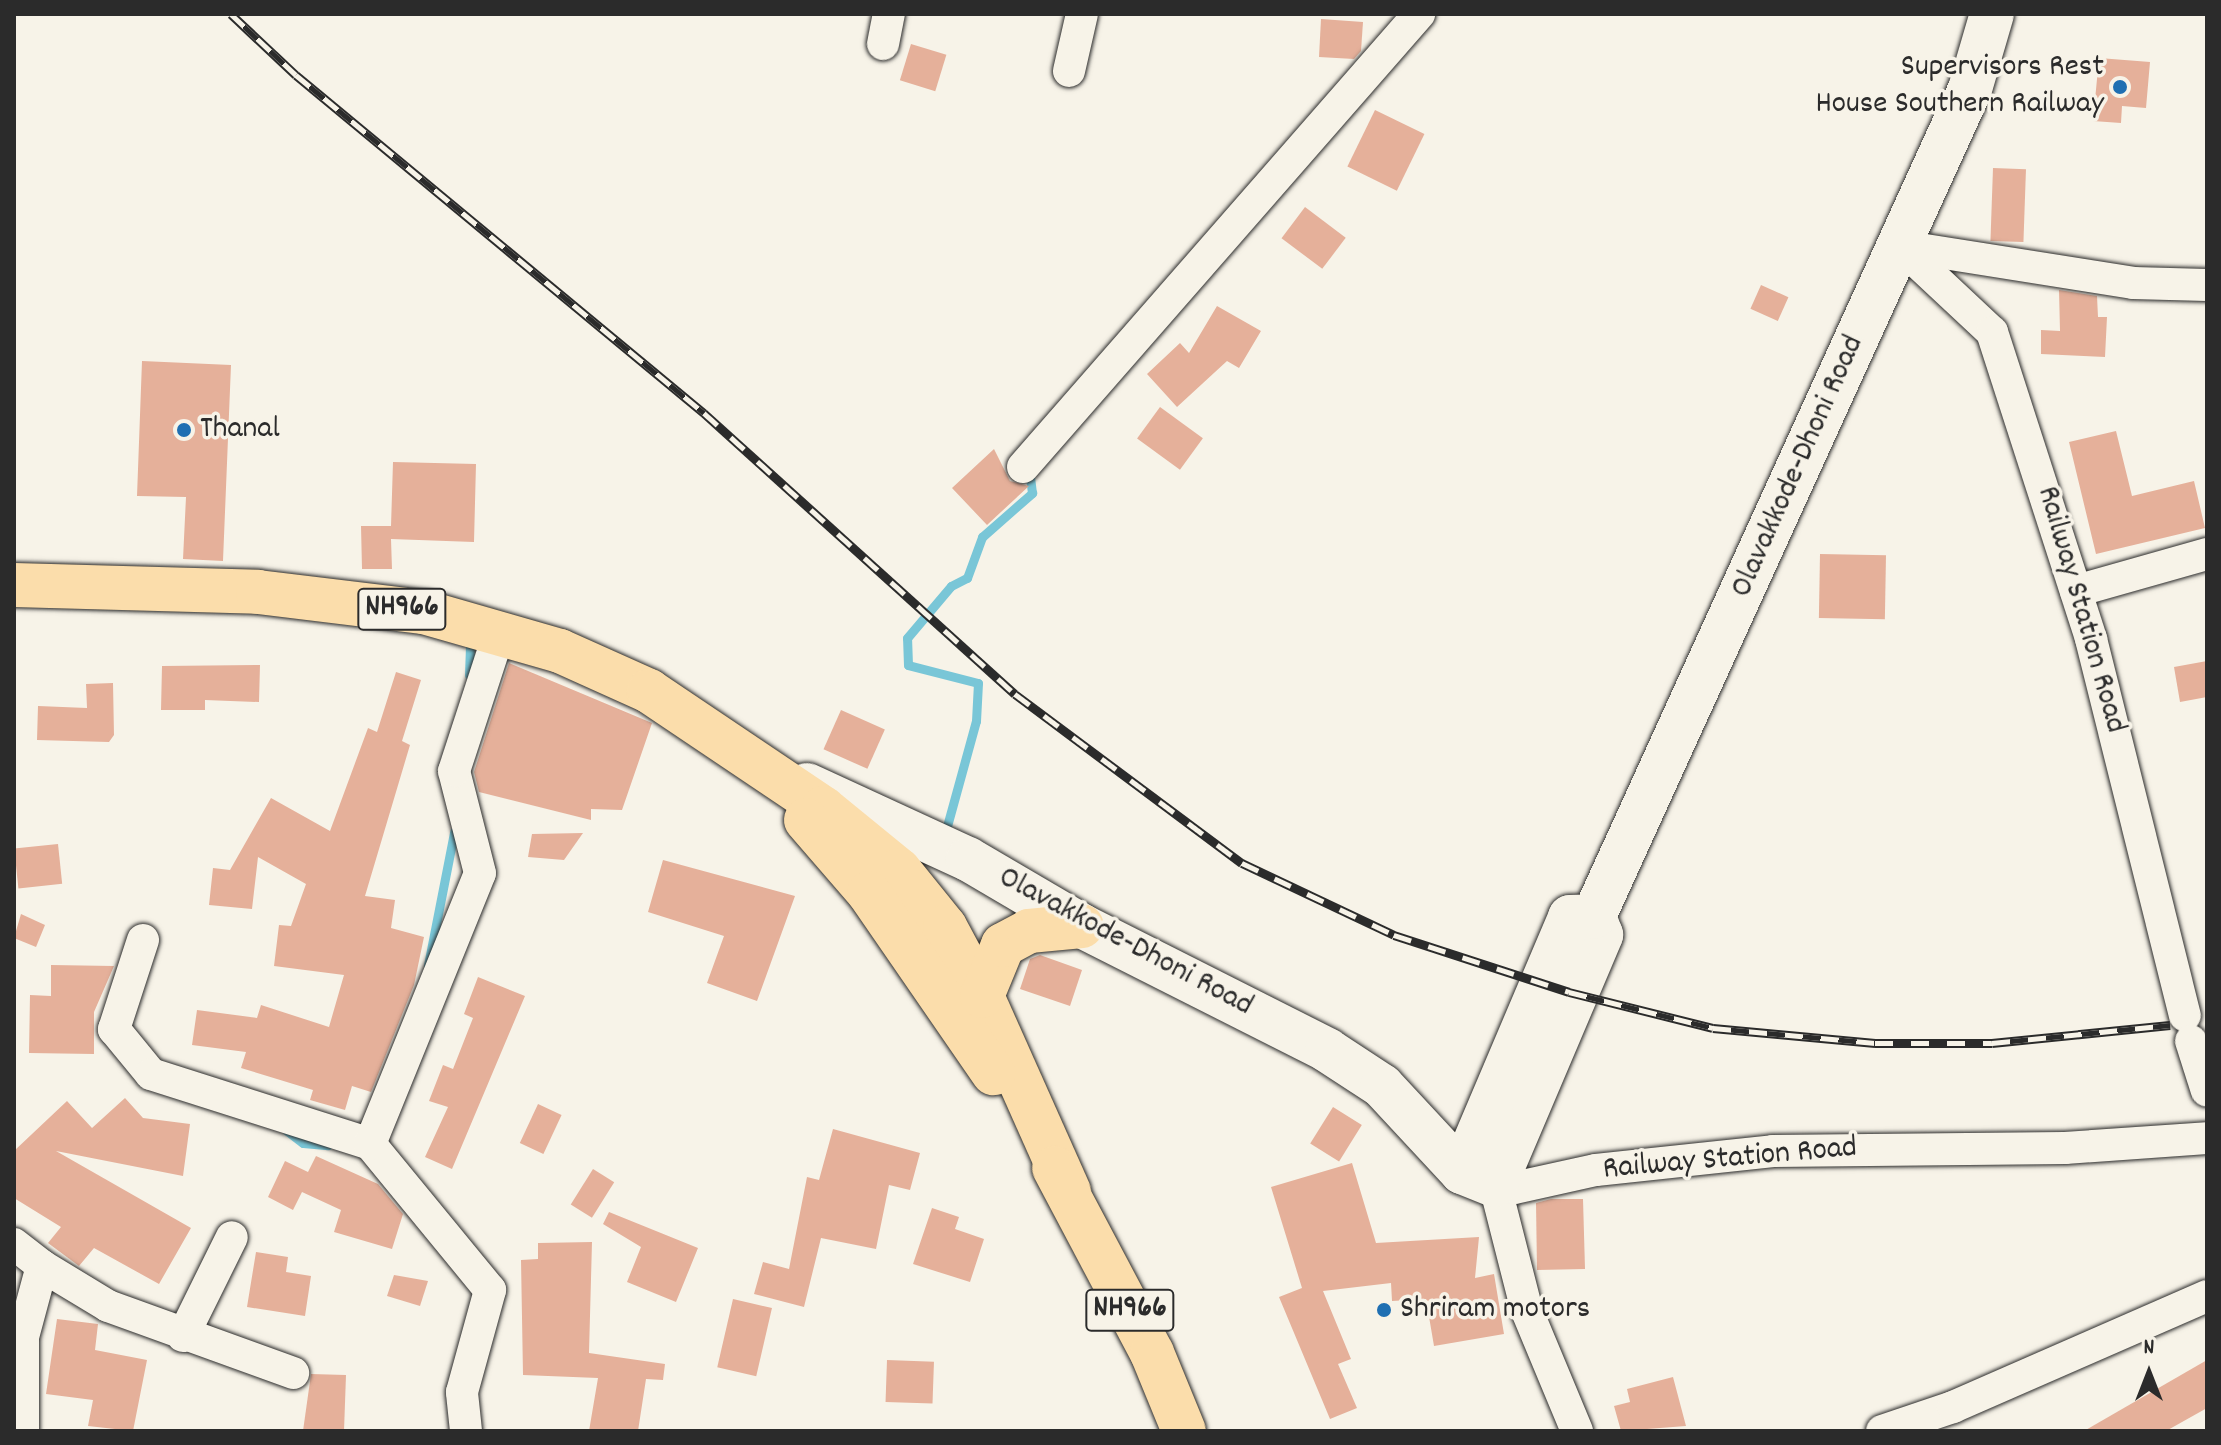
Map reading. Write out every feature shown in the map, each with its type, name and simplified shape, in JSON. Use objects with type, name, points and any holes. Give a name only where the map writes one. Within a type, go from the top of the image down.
[{"type":"highway","name":"NH966","points":[[14,585],[258,592],[424,612],[500,630],[649,691],[755,761],[899,870],[945,927],[982,996],[1069,1191],[1152,1353],[1184,1431]]},
{"type":"highway","name":"NH966","points":[[755,761],[869,893],[1069,1191]]},
{"type":"highway","points":[[982,996],[1003,945],[1029,931],[1082,926]]},
{"type":"main road","name":"Olavakkode-Dhoni Road","points":[[755,761],[968,859],[1082,926],[1196,979],[1371,1079],[1478,1179],[1601,935],[1594,916],[1970,89],[1992,14]]},
{"type":"street","points":[[1069,71],[1082,14]]},
{"type":"street","points":[[1023,467],[1419,14]]},
{"type":"street","points":[[1900,246],[2133,283],[2207,285]]},
{"type":"street","name":"Railway Station Road","points":[[1900,246],[1992,332],[2076,591],[2188,1028],[2207,1091]]},
{"type":"street","points":[[2076,591],[2207,554]]},
{"type":"street","points":[[370,1144],[480,873],[454,771],[500,630]]},
{"type":"street","points":[[143,940],[114,1029],[151,1074],[370,1144],[490,1290],[462,1392],[466,1431]]},
{"type":"street","name":"Railway Station Road","points":[[1478,1179],[1514,1188],[1596,1170],[1773,1151],[2065,1148],[2207,1138]]},
{"type":"street","points":[[1478,1179],[1527,1311],[1577,1431]]},
{"type":"street","points":[[183,1336],[232,1237]]},
{"type":"street","points":[[14,1244],[42,1266],[108,1306],[183,1336],[293,1373]]},
{"type":"street","points":[[23,1431],[23,1337],[42,1266]]},
{"type":"street","points":[[1882,1431],[1953,1407],[2207,1296]]},
{"type":"building","points":[[1321,19],[1363,22],[1361,51],[1354,59],[1319,57]]},
{"type":"building","points":[[911,44],[946,55],[935,91],[900,80]]},
{"type":"building","points":[[2099,58],[2150,62],[2146,108],[2122,106],[2121,123],[2093,121]]},
{"type":"building","points":[[1375,110],[1424,134],[1397,191],[1347,167]]},
{"type":"building","points":[[1993,168],[2026,169],[2023,242],[1990,241]]},
{"type":"building","points":[[1305,207],[1346,238],[1322,269],[1282,238]]},
{"type":"building","points":[[1761,285],[1788,297],[1778,321],[1750,309]]},
{"type":"building","points":[[2059,290],[2097,296],[2098,317],[2107,317],[2105,357],[2041,354],[2041,330],[2060,331]]},
{"type":"building","points":[[1217,306],[1261,331],[1239,368],[1227,361],[1177,407],[1147,374],[1180,343],[1189,353]]},
{"type":"building","name":"Thanal","points":[[142,361],[231,365],[223,561],[183,559],[186,497],[137,496]]},
{"type":"building","points":[[1160,407],[1203,438],[1180,470],[1137,439]]},
{"type":"building","points":[[2116,431],[2132,496],[2194,481],[2205,528],[2096,554],[2069,442]]},
{"type":"building","points":[[994,449],[1010,481],[1029,486],[987,525],[952,488]]},
{"type":"building","points":[[393,462],[476,464],[474,542],[391,539],[392,569],[362,569],[361,526],[391,526]]},
{"type":"building","points":[[1820,554],[1886,555],[1885,619],[1819,618]]},
{"type":"building","points":[[2207,661],[2207,697],[2180,702],[2174,667]]},
{"type":"building","points":[[509,663],[652,723],[622,810],[591,809],[591,820],[479,792],[474,772]]},
{"type":"building","points":[[260,665],[259,702],[205,700],[205,710],[161,710],[162,666]]},
{"type":"building","points":[[396,672],[421,680],[402,741],[410,745],[365,896],[395,900],[391,928],[424,937],[414,985],[371,1092],[352,1086],[345,1110],[310,1100],[313,1090],[241,1068],[246,1052],[192,1045],[197,1010],[257,1018],[261,1005],[329,1027],[344,975],[274,966],[279,925],[291,926],[306,884],[258,857],[252,909],[209,905],[213,868],[230,870],[271,798],[330,831],[368,728],[377,732]]},
{"type":"building","points":[[113,683],[114,735],[109,742],[37,740],[38,706],[87,708],[86,684]]},
{"type":"building","points":[[841,710],[885,730],[867,769],[824,749]]},
{"type":"building","points":[[583,833],[564,860],[528,857],[532,834]]},
{"type":"building","points":[[58,844],[62,884],[18,888],[14,849]]},
{"type":"building","points":[[663,860],[795,896],[757,1001],[707,983],[724,936],[648,912]]},
{"type":"building","points":[[21,914],[45,925],[36,947],[14,938]]},
{"type":"building","points":[[1040,955],[1082,970],[1070,1006],[1020,989],[1030,959]]},
{"type":"building","points":[[51,965],[114,966],[94,1012],[94,1054],[29,1053],[30,995],[51,996]]},
{"type":"building","points":[[478,977],[525,996],[452,1169],[425,1157],[448,1107],[429,1101],[443,1065],[453,1069],[473,1018],[464,1014]]},
{"type":"building","points":[[125,1098],[143,1118],[190,1124],[183,1176],[56,1151],[191,1228],[159,1284],[94,1248],[79,1266],[48,1243],[61,1227],[14,1198],[14,1151],[67,1101],[92,1128]]},
{"type":"building","points":[[538,1104],[562,1115],[543,1154],[520,1143]]},
{"type":"building","points":[[1333,1107],[1362,1125],[1339,1161],[1310,1143]]},
{"type":"building","points":[[833,1129],[920,1153],[910,1190],[889,1185],[876,1249],[821,1238],[804,1307],[754,1294],[763,1262],[789,1269],[807,1177],[819,1180]]},
{"type":"building","points":[[316,1156],[378,1184],[403,1214],[392,1249],[334,1232],[341,1210],[302,1192],[293,1210],[268,1197],[285,1161],[308,1172]]},
{"type":"building","points":[[1352,1163],[1376,1243],[1479,1237],[1475,1278],[1494,1274],[1504,1334],[1434,1346],[1426,1299],[1392,1301],[1391,1283],[1323,1291],[1351,1359],[1338,1364],[1357,1408],[1330,1419],[1279,1297],[1302,1288],[1271,1187]]},
{"type":"building","points":[[593,1169],[614,1182],[592,1218],[571,1205]]},
{"type":"building","points":[[1551,1199],[1583,1199],[1585,1269],[1537,1270],[1536,1203]]},
{"type":"building","points":[[932,1208],[959,1217],[955,1229],[984,1239],[970,1282],[913,1264]]},
{"type":"building","points":[[609,1212],[698,1248],[676,1302],[627,1282],[641,1247],[603,1224]]},
{"type":"building","points":[[592,1242],[589,1353],[665,1364],[663,1380],[646,1379],[638,1431],[589,1431],[598,1378],[523,1375],[521,1260],[538,1259],[538,1243]]},
{"type":"building","points":[[256,1252],[288,1257],[286,1272],[311,1276],[305,1316],[247,1307]]},
{"type":"building","points":[[394,1275],[428,1281],[420,1306],[387,1296]]},
{"type":"building","points":[[733,1299],[772,1308],[756,1376],[717,1367]]},
{"type":"building","points":[[57,1319],[98,1324],[95,1350],[147,1360],[133,1431],[88,1426],[93,1400],[46,1394]]},
{"type":"building","points":[[887,1360],[934,1362],[933,1404],[886,1402]]},
{"type":"building","points":[[2207,1360],[2207,1408],[2166,1431],[2084,1431]]},
{"type":"building","points":[[311,1374],[346,1375],[344,1431],[303,1431]]},
{"type":"building","points":[[1673,1377],[1686,1426],[1621,1431],[1614,1406],[1630,1402],[1627,1389]]},
{"type":"waterway","points":[[944,837],[976,721],[978,683],[908,665],[907,638],[951,586],[967,578],[982,537],[1032,493],[1029,469]]},
{"type":"waterway","points":[[469,675],[470,639]]},
{"type":"waterway","points":[[428,965],[454,832]]},
{"type":"waterway","points":[[287,1131],[303,1143],[328,1145]]},
{"type":"railway","points":[[231,14],[296,75],[704,413],[1015,694],[1242,863],[1394,935],[1569,992],[1713,1028],[1875,1043],[1992,1043],[2170,1025]]},
{"type":"place","name":"Supervisors Rest House Southern Railway","points":[[2120,87]]},
{"type":"place","name":"Thanal","points":[[184,430]]},
{"type":"place","name":"Shriram motors","points":[[1384,1310]]}]
